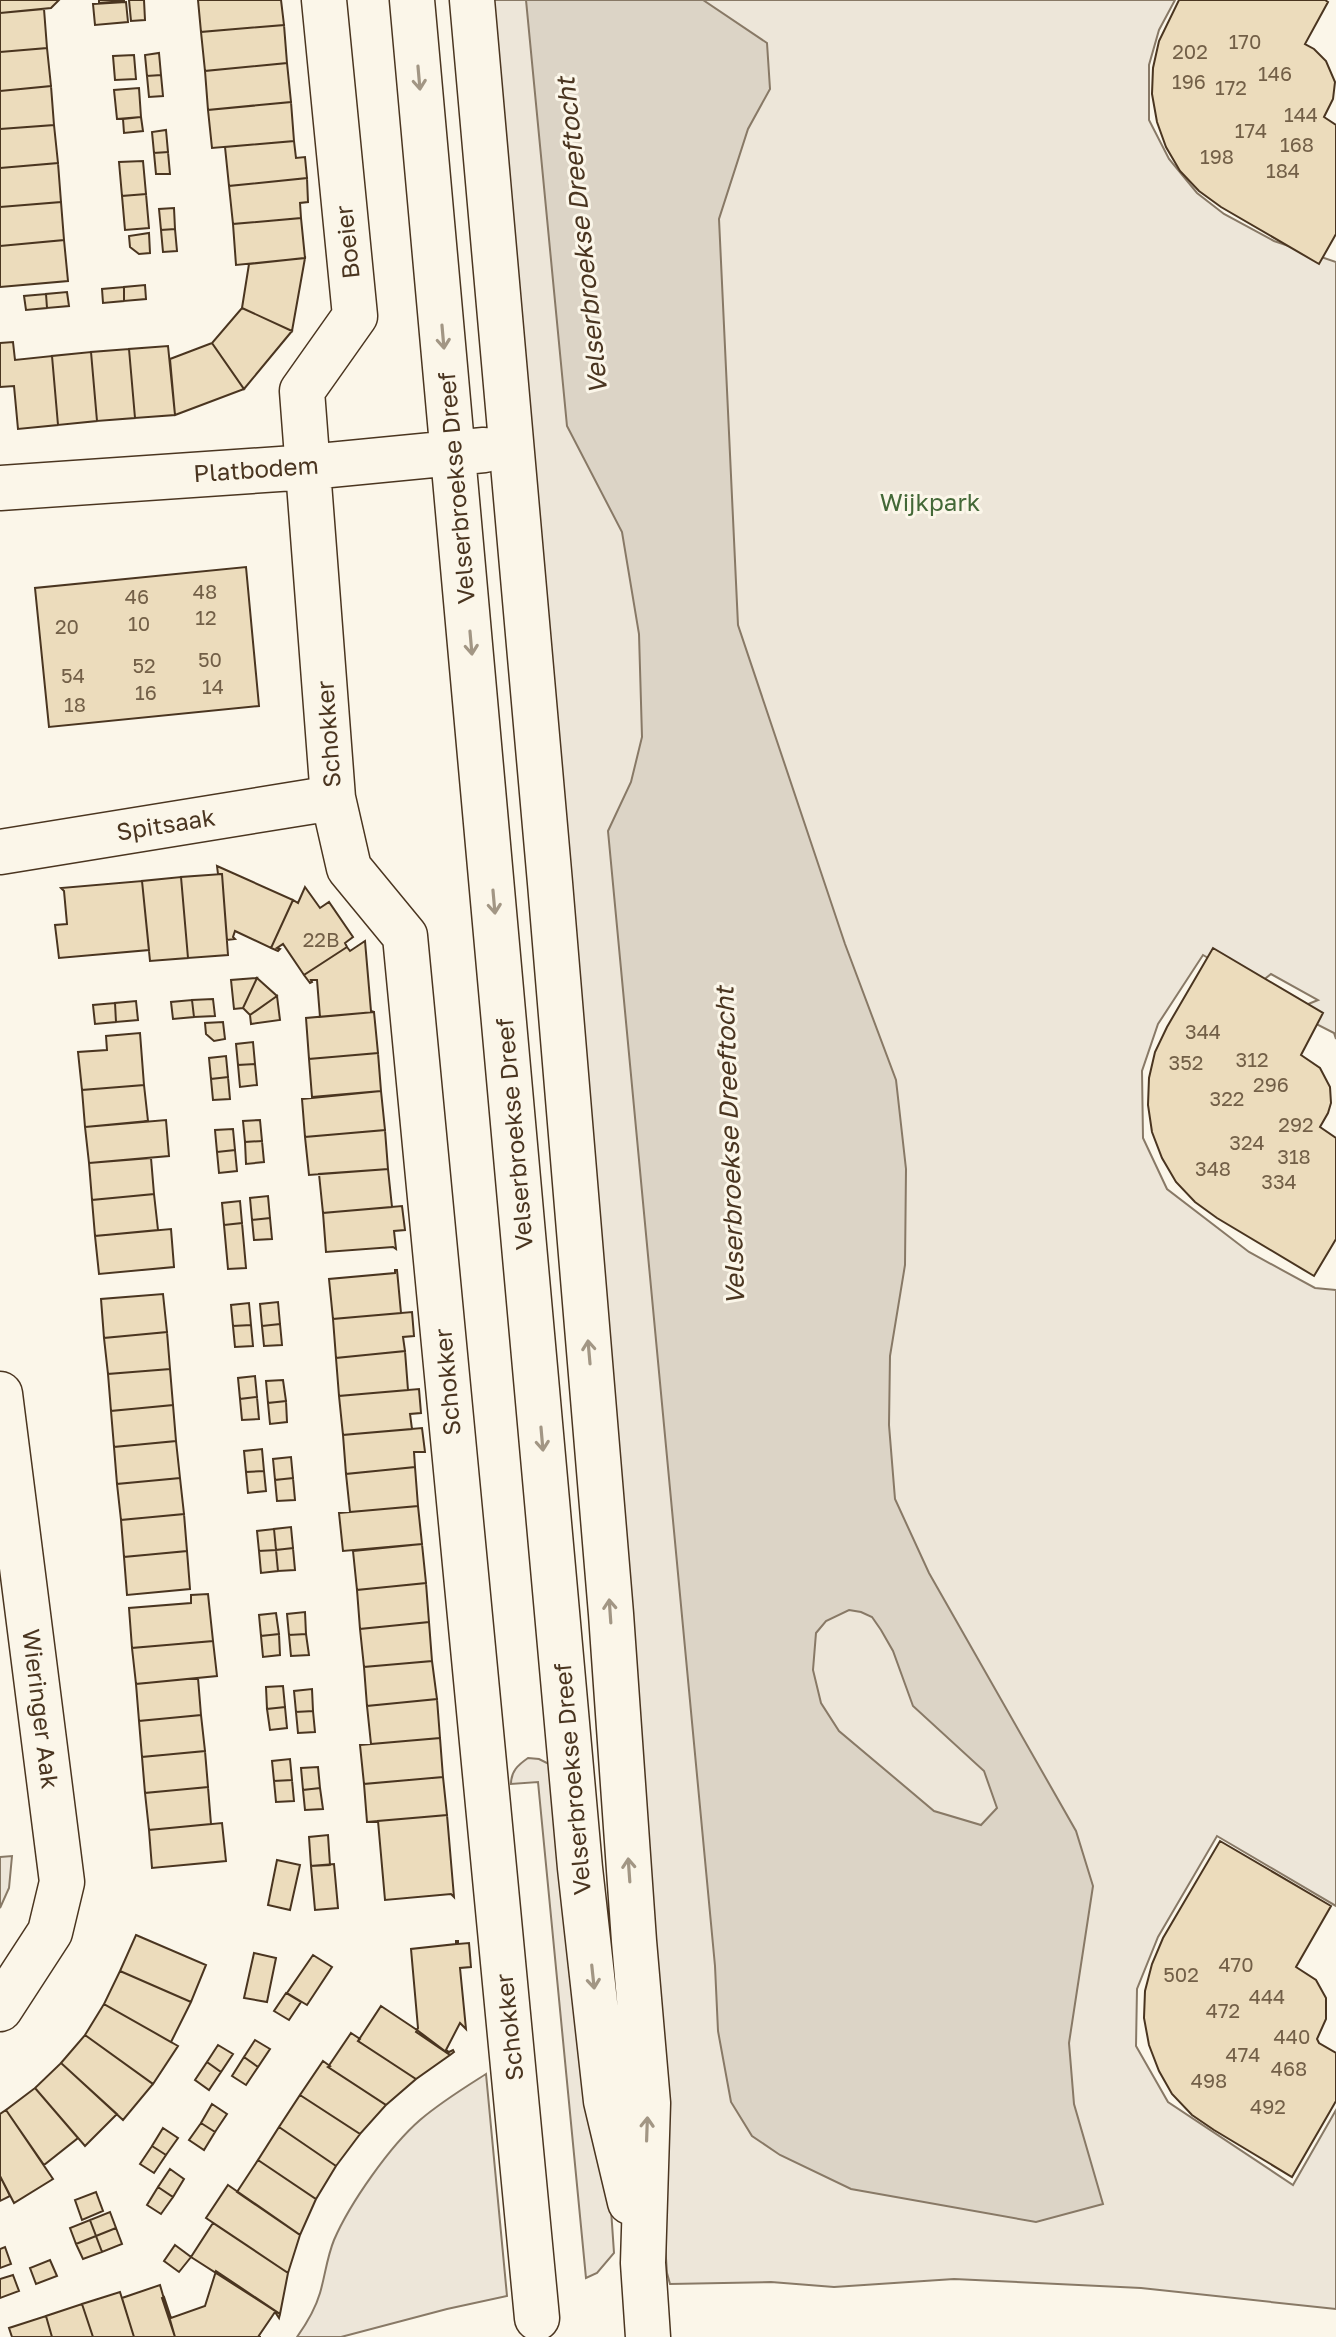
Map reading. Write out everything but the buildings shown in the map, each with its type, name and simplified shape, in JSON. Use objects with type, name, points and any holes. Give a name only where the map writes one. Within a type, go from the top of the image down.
[{"type":"street","name":"Boeier","points":[[309,467],[302,391],[355,316],[324,0]]},
{"type":"street","name":"Velserbroekse Dreef","points":[[412,0],[580,1868],[606,2101],[643,2263]]},
{"type":"street","name":"Velserbroekse Dreef","points":[[472,0],[609,1598],[648,2103],[643,2263],[648,2337]]},
{"type":"street","name":"Platbodem","points":[[0,488],[309,467],[512,448]]},
{"type":"street","name":"Schokker","points":[[309,467],[333,798],[349,868],[405,936],[537,2318]]},
{"type":"street","name":"Spitsaak","points":[[0,852],[333,798]]},
{"type":"street","name":"Wieringer Aak","points":[[0,1394],[62,1882],[50,1932],[0,2009]]},
{"type":"green space","name":"Wijkpark","points":[[476,0],[1175,0],[1159,30],[1149,65],[1149,120],[1169,159],[1197,193],[1224,214],[1274,241],[1336,262],[1336,1039],[1334,1033],[1291,1011],[1318,1000],[1271,974],[1256,986],[1203,955],[1158,1024],[1142,1071],[1143,1138],[1167,1189],[1249,1252],[1315,1288],[1336,1290],[1336,1906],[1217,1836],[1158,1937],[1137,1989],[1136,2046],[1168,2102],[1293,2185],[1336,2110],[1336,2309],[1141,2288],[954,2279],[834,2287],[771,2282],[670,2284],[636,1810]]},
{"type":"green space","points":[[528,1758],[551,1765],[607,2151],[614,2253],[597,2273],[586,2278],[538,1782],[511,1784],[512,1775]]},
{"type":"green space","points":[[12,1856],[9,1888],[0,1908],[0,1857]]},
{"type":"green space","points":[[486,2074],[507,2296],[341,2337],[297,2337],[318,2299],[334,2240],[372,2176],[420,2120]]},
{"type":"water","name":"Velserbroekse Dreeftocht","points":[[526,0],[703,0],[767,43],[770,89],[748,129],[719,219],[738,625],[845,944],[896,1080],[906,1169],[905,1265],[890,1356],[889,1425],[895,1499],[929,1573],[1076,1831],[1093,1886],[1069,2043],[1074,2104],[1103,2204],[1036,2222],[851,2189],[780,2155],[752,2136],[731,2102],[718,2031],[715,1966],[608,831],[631,782],[642,737],[639,634],[622,532],[567,426]],"holes":[[[849,1610],[872,1617],[893,1651],[913,1706],[984,1771],[997,1808],[981,1825],[934,1811],[839,1731],[821,1703],[813,1670],[816,1633],[826,1621]]]}]
